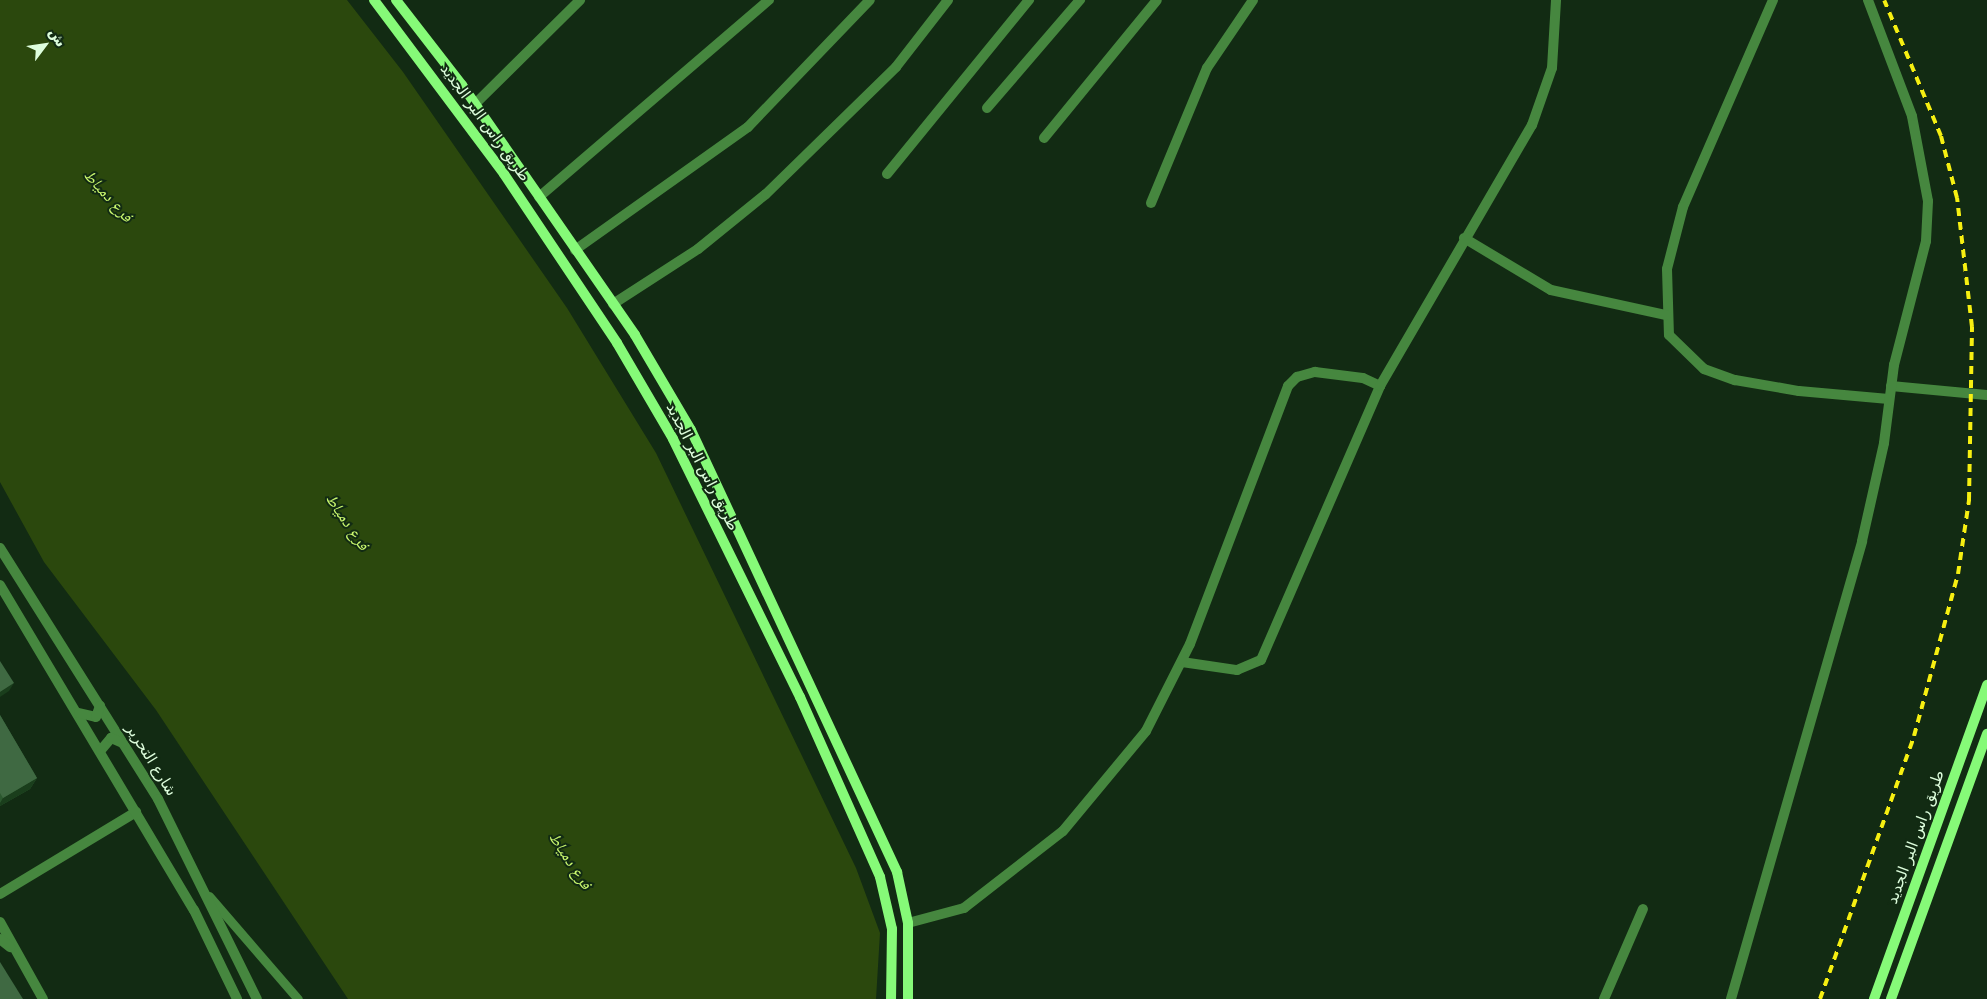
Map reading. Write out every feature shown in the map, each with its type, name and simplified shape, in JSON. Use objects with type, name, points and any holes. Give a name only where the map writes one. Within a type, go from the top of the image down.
[{"type":"main road","name":"طريق راس البر الجديد","points":[[374,0],[482,142],[618,343],[673,439],[800,697],[885,894],[893,947],[891,999]]},
{"type":"main road","name":"طريق راس البر الجديد","points":[[396,0],[475,104],[613,304],[691,430],[816,692],[890,855],[908,923],[908,999]]},
{"type":"main road","name":"طريق راس البر الجديد","points":[[1874,999],[1987,685]]},
{"type":"main road","points":[[800,697],[816,692]]},
{"type":"main road","points":[[1891,999],[1987,734]]},
{"type":"street","points":[[475,104],[580,0]]},
{"type":"street","points":[[539,197],[769,0]]},
{"type":"street","points":[[575,250],[748,127],[870,0]]},
{"type":"street","points":[[613,304],[698,249],[766,194],[896,67],[948,0]]},
{"type":"street","points":[[886,174],[1029,0]]},
{"type":"street","points":[[986,108],[1080,0]]},
{"type":"street","points":[[1044,138],[1157,0]]},
{"type":"street","points":[[1151,202],[1207,68],[1253,0]]},
{"type":"street","points":[[1182,662],[1237,670],[1261,660],[1380,386],[1543,98],[1557,41],[1556,0]]},
{"type":"street","points":[[1773,0],[1683,207],[1668,268],[1666,315],[1676,346],[1704,369],[1799,391],[1889,399]]},
{"type":"street","points":[[1731,999],[1862,541],[1890,386],[1926,241],[1928,201],[1906,95],[1868,0]]},
{"type":"street","points":[[1464,238],[1551,290],[1666,315]]},
{"type":"street","points":[[908,923],[964,908],[1063,830],[1146,731],[1182,662],[1288,386],[1297,376],[1315,372],[1363,378],[1380,386]]},
{"type":"street","points":[[1890,386],[1987,395]]},
{"type":"street","name":"شارع التحرير","points":[[0,548],[124,744],[209,896],[257,999]]},
{"type":"street","points":[[0,585],[101,750],[194,910],[237,999]]},
{"type":"street","points":[[78,712],[96,717],[100,706]]},
{"type":"street","points":[[101,750],[111,738],[124,744]]},
{"type":"street","points":[[0,894],[136,812]]},
{"type":"street","points":[[1604,999],[1642,909]]},
{"type":"street","points":[[0,922],[10,946],[43,999]]},
{"type":"street","points":[[0,939],[10,946]]},
{"type":"lane","points":[[209,896],[298,999]]},
{"type":"water","name":"فرع دمياط","points":[[0,0],[347,0],[403,72],[567,308],[656,453],[856,868],[880,933],[876,999],[348,999],[156,710],[44,562],[0,482]]},
{"type":"building","points":[[0,661],[14,683],[0,692]]},
{"type":"building","points":[[0,715],[37,778],[3,798],[0,793]]},
{"type":"building","points":[[0,962],[23,999],[0,999]]},
{"type":"railway","points":[[1820,999],[1914,736],[1958,574],[1969,500],[1972,327],[1957,198],[1941,136],[1884,0]]}]
